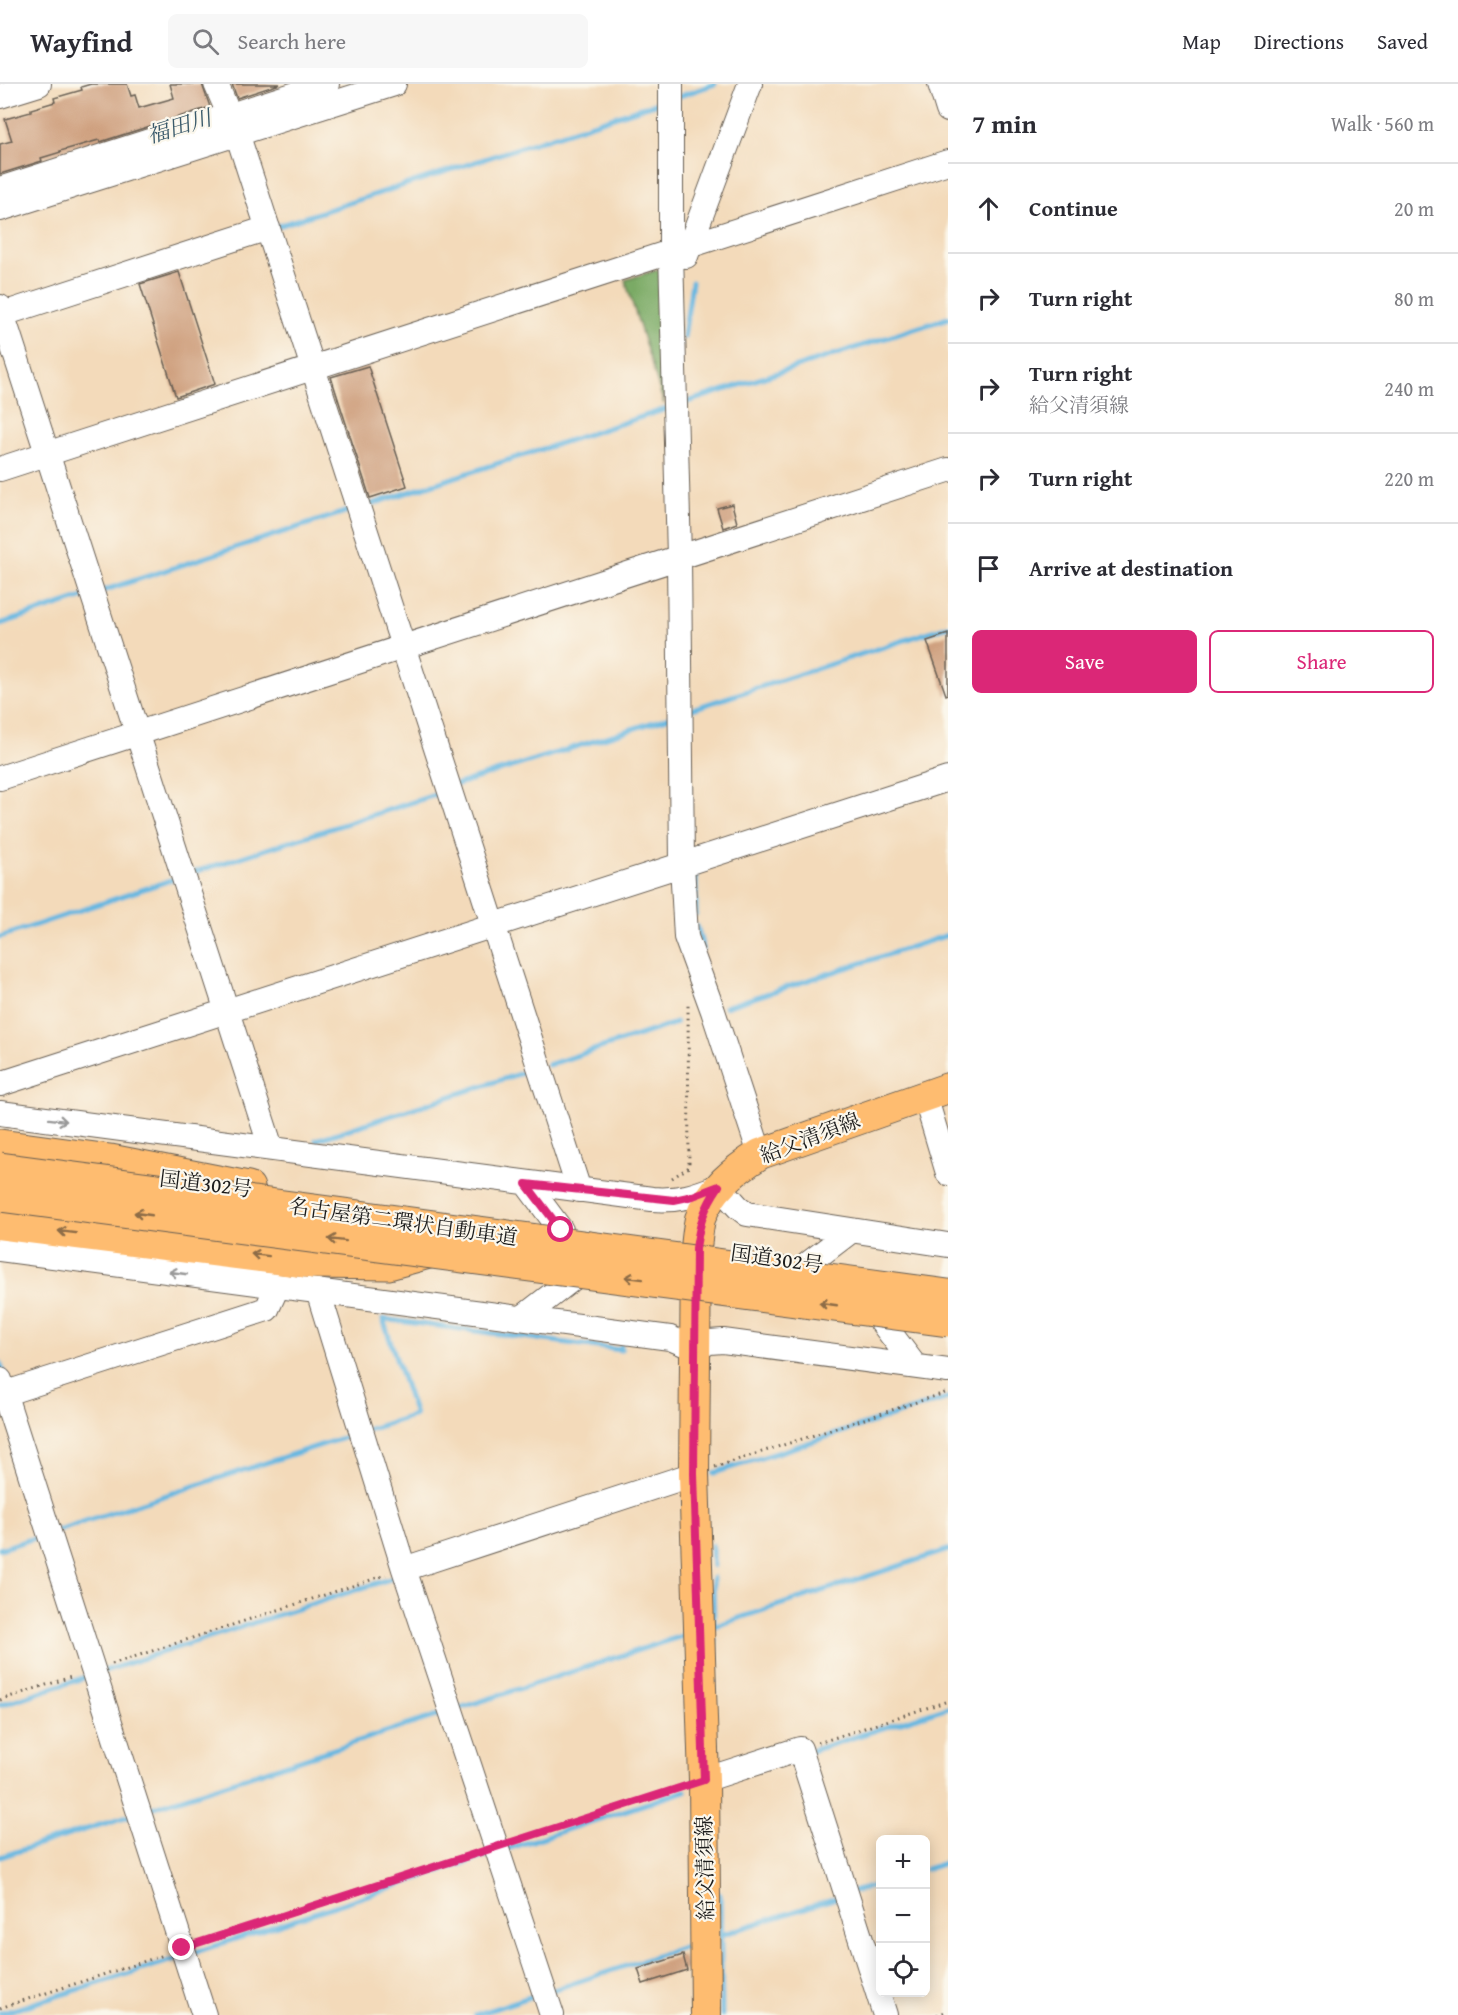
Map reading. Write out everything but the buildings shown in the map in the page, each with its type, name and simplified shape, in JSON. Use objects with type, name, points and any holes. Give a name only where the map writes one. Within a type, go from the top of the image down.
[{"type":"highway","points":[[0,1146],[110,1161],[262,1191]]},
{"type":"highway","name":"国道302号","points":[[0,1156],[948,1283]]},
{"type":"highway","name":"名古屋第二環状自動車道","points":[[0,1169],[284,1205],[948,1296]]},
{"type":"highway","name":"名古屋第二環状自動車道","points":[[0,1195],[948,1320]]},
{"type":"highway","points":[[0,1223],[313,1262],[370,1264],[388,1263],[422,1255],[500,1224]]},
{"type":"main road","name":"給父清須線","points":[[706,2015],[704,1780],[694,1474],[696,1248],[700,1219],[719,1186],[738,1168],[760,1154],[936,1092]]},
{"type":"street","points":[[0,96],[39,84]]},
{"type":"street","points":[[216,84],[233,124],[268,228],[579,1190]]},
{"type":"street","points":[[0,209],[233,124],[327,84]]},
{"type":"street","points":[[0,189],[233,124],[394,84]]},
{"type":"street","points":[[671,84],[679,249],[673,312],[679,557],[682,864],[686,937],[760,1154]]},
{"type":"street","points":[[679,249],[750,84]]},
{"type":"street","points":[[940,84],[948,110]]},
{"type":"street","points":[[0,470],[948,162]]},
{"type":"street","points":[[268,228],[1,312],[270,1148]]},
{"type":"street","points":[[0,778],[948,470]]},
{"type":"street","points":[[0,1084],[948,779]]},
{"type":"street","points":[[936,1092],[948,1173]]},
{"type":"street","points":[[0,1113],[652,1199],[674,1200],[693,1196],[719,1186],[747,1214],[948,1245]]},
{"type":"street","points":[[526,1184],[561,1230]]},
{"type":"street","points":[[851,1231],[824,1266],[915,1366]]},
{"type":"street","points":[[522,1318],[624,1239]]},
{"type":"street","points":[[0,1250],[670,1338],[696,1349],[709,1342],[723,1341],[948,1371]]},
{"type":"street","points":[[204,2015],[1,1390],[267,1309],[277,1287]]},
{"type":"street","points":[[318,1291],[404,1569],[552,2015]]},
{"type":"street","points":[[404,1569],[694,1474]]},
{"type":"street","points":[[704,1780],[800,1749],[885,2015]]},
{"type":"path","points":[[652,1199],[655,1187],[689,1167],[688,1002]]},
{"type":"path","points":[[694,1474],[948,1392]]},
{"type":"path","points":[[0,1700],[404,1569]]},
{"type":"path","points":[[800,1749],[948,1701]]},
{"type":"path","points":[[0,2008],[704,1780]]},
{"type":"path","points":[[937,2015],[948,2012]]},
{"type":"green space","points":[[666,267],[664,404],[625,280]]},
{"type":"waterway","points":[[680,96],[715,84]]},
{"type":"waterway","points":[[275,227],[663,101]]},
{"type":"waterway","points":[[684,337],[692,282]]},
{"type":"waterway","points":[[684,403],[948,318]]},
{"type":"waterway","points":[[366,506],[666,409]]},
{"type":"waterway","points":[[99,592],[351,510]]},
{"type":"waterway","points":[[0,624],[87,596]]},
{"type":"waterway","points":[[689,710],[948,626]]},
{"type":"waterway","points":[[455,785],[673,716]]},
{"type":"waterway","points":[[192,873],[444,792]]},
{"type":"waterway","points":[[696,866],[696,914]]},
{"type":"waterway","points":[[0,937],[177,878]]},
{"type":"waterway","points":[[697,926],[703,949]]},
{"type":"waterway","points":[[725,1007],[948,935]]},
{"type":"waterway","points":[[548,1065],[676,1023]]},
{"type":"waterway","points":[[316,1140],[534,1069]]},
{"type":"waterway","points":[[367,1430],[415,1415],[383,1319],[621,1350],[621,1346]]},
{"type":"waterway","points":[[0,1362],[4,1375]]},
{"type":"waterway","points":[[714,1473],[948,1398]]},
{"type":"waterway","points":[[55,1531],[355,1434]]},
{"type":"waterway","points":[[0,1549],[41,1536]]},
{"type":"waterway","points":[[712,1545],[713,1566]]},
{"type":"waterway","points":[[712,1627],[948,1550]]},
{"type":"waterway","points":[[101,1672],[399,1576]]},
{"type":"waterway","points":[[713,1578],[714,1627]]},
{"type":"waterway","points":[[457,1709],[682,1636]]},
{"type":"waterway","points":[[715,1640],[715,1667]]},
{"type":"waterway","points":[[0,1705],[86,1677]]},
{"type":"waterway","points":[[808,1752],[948,1707]]},
{"type":"waterway","points":[[145,1810],[445,1713]]},
{"type":"waterway","points":[[504,1850],[685,1791]]},
{"type":"waterway","points":[[0,1857],[131,1815]]},
{"type":"waterway","points":[[190,1954],[492,1854]]},
{"type":"waterway","points":[[930,1868],[948,1862]]},
{"type":"waterway","points":[[853,1892],[876,1885]]},
{"type":"waterway","points":[[720,1894],[722,2015]]},
{"type":"waterway","points":[[721,1935],[842,1896]]},
{"type":"waterway","points":[[550,1991],[689,1945]]},
{"type":"waterway","points":[[0,2014],[179,1958]]},
{"type":"waterway","points":[[475,2015],[539,1994]]},
{"type":"route","points":[[182,1948],[704,1780],[694,1474],[696,1248],[700,1219],[719,1186],[693,1196],[674,1200],[526,1184],[561,1230]]},
{"type":"water label","name":"福田川","points":[[179,126]]}]
